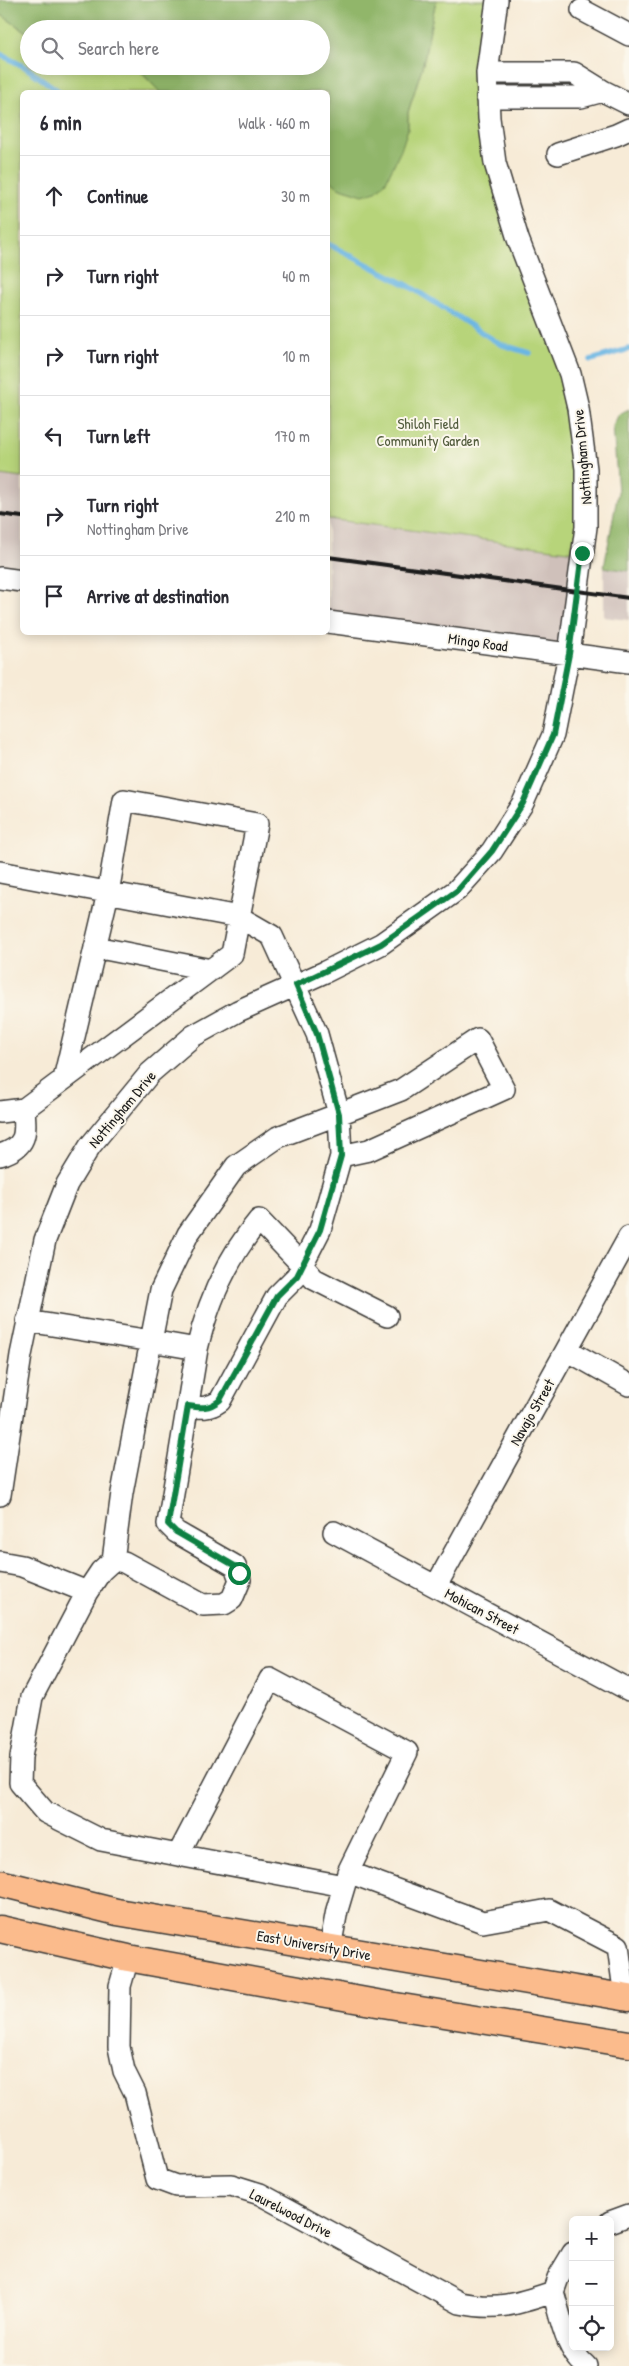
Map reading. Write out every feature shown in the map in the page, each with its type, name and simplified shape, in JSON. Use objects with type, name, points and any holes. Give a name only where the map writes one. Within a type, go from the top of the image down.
[{"type":"main road","name":"East University Drive","points":[[0,1883],[117,1912],[627,1997]]},
{"type":"main road","points":[[0,1929],[128,1958],[377,2003],[629,2044]]},
{"type":"street","name":"Nottingham Drive","points":[[0,1494],[27,1321],[45,1240],[66,1184],[90,1146],[150,1073],[193,1036],[238,1011],[381,944],[458,890],[492,851],[523,803],[553,735],[569,654],[587,507],[586,469],[578,408],[570,374],[528,266],[501,188],[491,141],[487,73],[496,0]]},
{"type":"street","points":[[582,10],[629,35]]},
{"type":"street","points":[[487,73],[574,73],[629,104]]},
{"type":"street","points":[[487,96],[581,97],[603,91]]},
{"type":"street","points":[[558,154],[629,129]]},
{"type":"street","points":[[0,578],[20,581]]},
{"type":"street","name":"Mingo Road","points":[[330,622],[629,662]]},
{"type":"street","points":[[0,1112],[24,1109],[232,954],[257,824],[124,800],[108,893],[64,1079]]},
{"type":"street","points":[[0,872],[239,917],[272,936],[317,1034],[339,1114],[341,1156],[320,1230],[297,1276],[277,1296],[220,1400],[213,1406],[203,1408],[188,1406]]},
{"type":"street","points":[[95,947],[211,970]]},
{"type":"street","points":[[341,1156],[369,1150],[504,1089],[478,1039],[401,1090],[278,1137],[236,1166],[188,1234],[160,1290],[122,1493],[113,1560],[102,1570],[87,1592],[32,1697],[20,1757],[20,1783],[45,1812],[101,1840],[178,1855],[346,1879],[483,1922],[549,1910],[618,1946],[627,1997]]},
{"type":"street","points":[[0,1155],[14,1151],[26,1135],[24,1109]]},
{"type":"street","points":[[113,1560],[124,1562],[202,1605],[224,1604],[232,1599],[240,1580],[235,1566],[176,1532],[168,1524],[197,1349],[210,1300],[239,1244],[259,1220],[314,1279],[387,1316]]},
{"type":"street","name":"Navajo Street","points":[[436,1586],[479,1505],[629,1237]]},
{"type":"street","points":[[27,1321],[197,1349]]},
{"type":"street","points":[[567,1350],[629,1386]]},
{"type":"street","name":"Mohican Street","points":[[334,1532],[629,1690]]},
{"type":"street","points":[[0,1562],[22,1566],[87,1592]]},
{"type":"street","points":[[178,1855],[270,1679],[407,1752],[346,1879],[337,1910],[330,1948]]},
{"type":"street","name":"Laurelwood Drive","points":[[128,1958],[120,1986],[119,2047],[124,2071],[135,2093],[157,2179],[176,2186],[231,2185],[260,2194],[460,2303],[480,2307],[500,2307],[553,2292]]},
{"type":"street","points":[[614,2221],[629,2216]]},
{"type":"street","points":[[569,2260],[558,2278],[553,2292],[568,2340],[577,2359],[586,2366]]},
{"type":"shaded area","points":[[0,475],[20,478],[20,581],[0,578]]},
{"type":"shaded area","points":[[330,519],[583,553],[569,654],[330,622]]},
{"type":"shaded area","points":[[604,567],[629,571],[629,620],[604,617]]},
{"type":"green space","points":[[0,0],[436,0],[423,64],[408,112],[408,129],[401,150],[385,183],[376,191],[363,195],[338,187],[330,180],[330,90],[158,90],[144,75],[330,75],[330,20],[20,20],[20,28],[0,14]]},
{"type":"green space","name":"Shiloh Field Community Garden","points":[[436,0],[497,0],[489,118],[570,374],[583,553],[330,519],[330,180],[343,188],[355,191],[385,183],[408,129],[408,113],[423,64]]},
{"type":"green space","points":[[0,14],[20,28],[20,75],[144,75],[158,90],[20,90],[20,478],[0,475]]},
{"type":"green space","points":[[629,409],[629,571],[604,567],[618,492],[613,426],[619,414]]},
{"type":"waterway","points":[[0,54],[20,64]]},
{"type":"waterway","points":[[36,75],[57,90]]},
{"type":"waterway","points":[[330,245],[409,286],[500,344],[529,353]]},
{"type":"waterway","points":[[591,360],[629,349]]},
{"type":"railway","points":[[0,514],[20,517]]},
{"type":"railway","points":[[330,557],[629,598]]},
{"type":"route","points":[[239,1573],[235,1566],[176,1532],[168,1524],[188,1406],[203,1408],[213,1406],[220,1400],[277,1296],[297,1276],[320,1230],[341,1156],[339,1114],[317,1034],[296,985],[381,944],[458,890],[492,851],[523,803],[553,735],[569,654],[582,553]]}]
